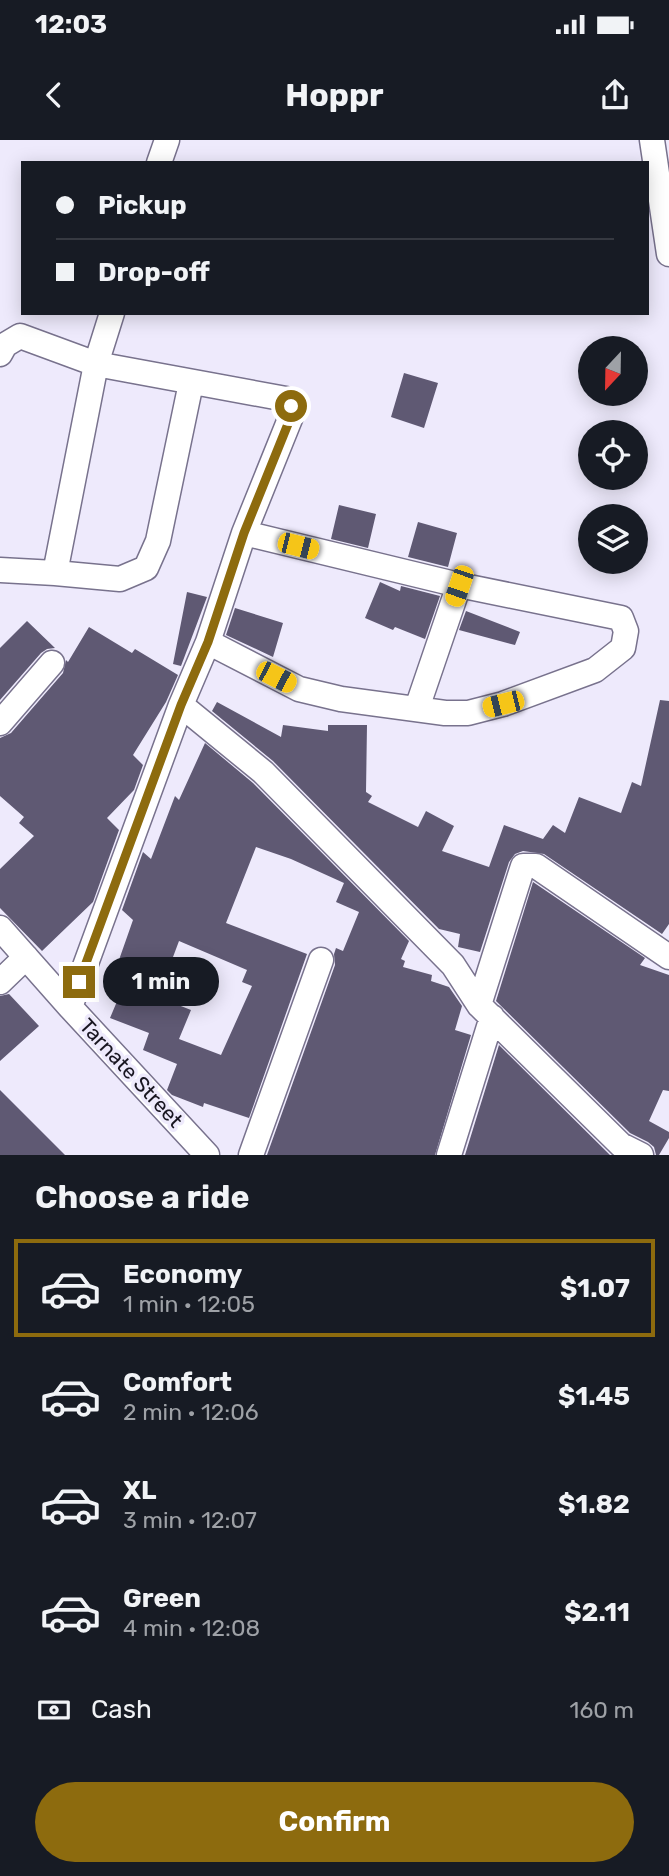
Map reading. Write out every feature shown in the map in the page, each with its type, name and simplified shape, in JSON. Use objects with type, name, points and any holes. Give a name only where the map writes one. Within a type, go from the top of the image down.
[{"type":"street","points":[[160,161],[167,140]]},
{"type":"street","points":[[652,140],[669,254]]},
{"type":"street","points":[[55,573],[96,364],[111,315]]},
{"type":"street","points":[[0,354],[5,345],[20,336],[96,364],[286,399],[292,414],[244,533],[208,642],[181,705],[70,1007]]},
{"type":"street","points":[[0,570],[120,579],[146,568],[158,541],[191,383]]},
{"type":"street","points":[[208,642],[299,689],[341,699],[468,713],[503,704],[595,670],[623,648],[626,631],[621,618],[459,586],[244,533]]},
{"type":"street","points":[[417,708],[459,586]]},
{"type":"street","points":[[0,723],[51,663]]},
{"type":"street","points":[[181,705],[263,772],[453,965],[485,1011],[621,1145],[641,1155]]},
{"type":"street","points":[[449,1155],[523,866],[536,866],[669,957]]},
{"type":"street","name":"Tarnate Street","points":[[0,928],[207,1155]]},
{"type":"street","points":[[0,982],[26,957]]},
{"type":"street","points":[[251,1155],[321,960]]},
{"type":"building","points":[[404,373],[438,383],[424,428],[391,417]]},
{"type":"building","points":[[339,505],[376,514],[368,548],[331,539]]},
{"type":"building","points":[[418,522],[457,533],[448,567],[408,557]]},
{"type":"building","points":[[380,582],[400,591],[401,586],[440,596],[425,639],[365,618]]},
{"type":"building","points":[[187,592],[207,597],[181,666],[173,664]]},
{"type":"building","points":[[235,608],[283,623],[273,657],[226,635]]},
{"type":"building","points":[[466,611],[520,632],[515,645],[459,630]]},
{"type":"building","points":[[27,621],[55,648],[41,653],[0,700],[0,648]]},
{"type":"building","points":[[89,627],[132,653],[135,649],[178,675],[166,702],[133,755],[143,765],[134,790],[107,818],[119,830],[93,902],[42,951],[0,908],[0,869],[34,836],[19,823],[24,817],[0,796],[0,738],[11,733],[63,673],[66,660],[68,662]]},
{"type":"building","points":[[660,700],[669,701],[669,924],[662,934],[544,854],[523,851],[515,854],[509,862],[480,952],[458,947],[460,934],[439,929],[273,761],[212,711],[217,702],[281,737],[283,725],[328,731],[328,725],[367,725],[366,792],[372,796],[368,802],[418,827],[426,811],[454,826],[442,851],[489,867],[504,825],[543,839],[553,825],[565,833],[579,797],[621,813],[632,782],[641,786]]},
{"type":"building","points":[[205,743],[253,783],[409,941],[401,959],[405,961],[403,967],[432,975],[431,981],[449,987],[462,1006],[455,1030],[471,1035],[435,1155],[267,1155],[335,965],[336,948],[343,951],[359,912],[336,902],[344,883],[291,859],[256,847],[226,923],[307,954],[249,1118],[204,1103],[203,1107],[172,1095],[167,1090],[177,1064],[143,1050],[149,1033],[110,1018],[118,999],[107,994],[133,920],[122,910],[143,852],[151,859],[175,796],[179,800]],"holes":[[[179,941],[247,970],[242,982],[252,986],[221,1055],[179,1039],[191,1010],[158,997]]]},
{"type":"building","points":[[533,882],[645,958],[640,965],[669,975],[669,1091],[663,1090],[649,1121],[669,1132],[669,1138],[659,1155],[656,1155],[654,1147],[648,1142],[630,1133],[496,1001]]},
{"type":"building","points":[[9,994],[39,1026],[0,1061],[0,996]]},
{"type":"building","points":[[499,1045],[610,1155],[465,1155]]},
{"type":"building","points":[[0,1090],[65,1155],[0,1155]]},
{"type":"route","points":[[79,982],[181,705],[208,642],[244,533],[292,414],[291,406]]}]
